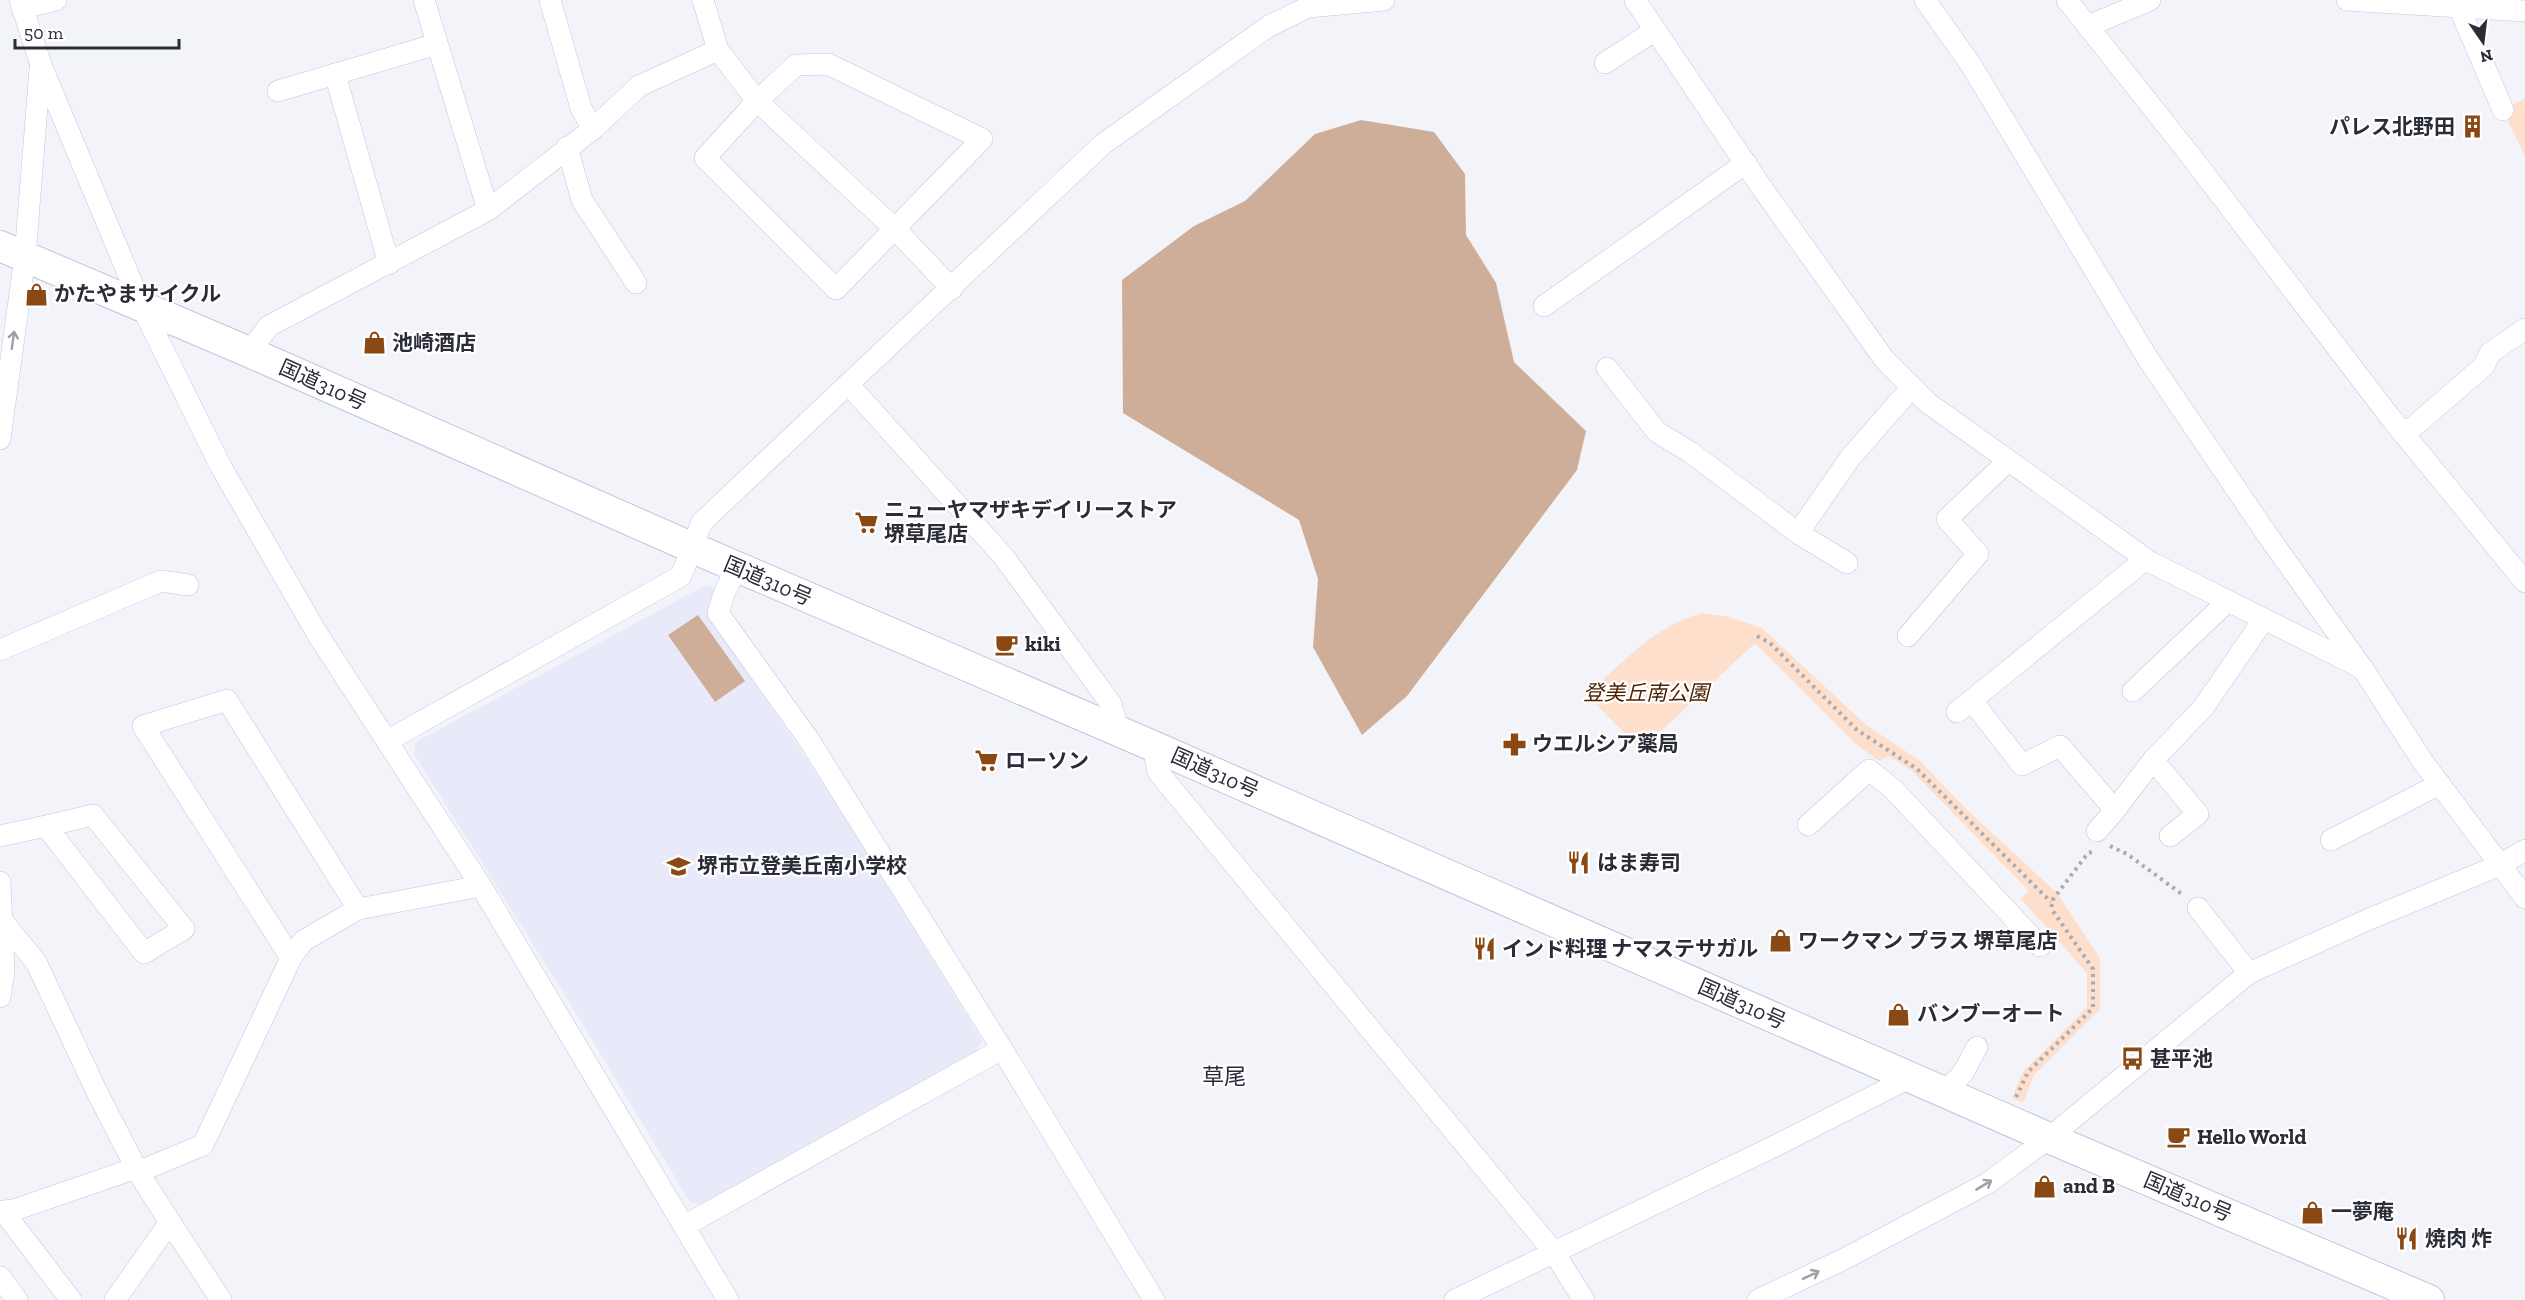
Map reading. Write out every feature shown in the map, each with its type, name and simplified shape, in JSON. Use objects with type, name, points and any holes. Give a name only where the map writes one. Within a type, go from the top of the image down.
[{"type":"highway","name":"国道310号","points":[[12,252],[249,352],[736,567],[1119,731],[2007,1120],[2429,1300]]},
{"type":"street","points":[[56,0],[21,4],[41,65],[142,307],[221,467],[318,634],[482,886],[728,1300]]},
{"type":"street","points":[[424,0],[488,210]]},
{"type":"street","points":[[550,0],[581,108],[593,129]]},
{"type":"street","points":[[703,0],[717,50],[757,101],[895,229],[952,289]]},
{"type":"street","points":[[387,741],[681,576],[702,522],[952,289],[1102,144],[1269,26],[1308,7],[1384,0]]},
{"type":"street","points":[[1635,0],[1654,31],[1884,359],[1928,404],[2146,559],[2363,669]]},
{"type":"street","points":[[1925,0],[1977,75],[2148,359],[2266,533],[2363,669],[2423,762],[2525,898]]},
{"type":"street","points":[[2067,0],[2405,434],[2525,582]]},
{"type":"street","points":[[2088,26],[2150,0]]},
{"type":"street","points":[[2347,0],[2458,3],[2525,11]]},
{"type":"street","points":[[2458,3],[2503,110]]},
{"type":"street","points":[[1605,63],[1654,31]]},
{"type":"street","points":[[278,91],[437,44]]},
{"type":"street","points":[[249,352],[269,326],[488,210],[593,129],[639,86],[717,50]]},
{"type":"street","points":[[828,64],[982,139],[836,289],[705,158],[757,101],[796,65],[828,64]]},
{"type":"street","points":[[0,440],[12,252],[41,65]]},
{"type":"street","points":[[335,74],[388,264]]},
{"type":"street","points":[[567,147],[582,200],[636,283]]},
{"type":"street","points":[[1544,306],[1746,163]]},
{"type":"street","points":[[2405,434],[2484,366],[2490,353],[2525,329]]},
{"type":"street","points":[[1607,368],[1657,432],[1690,452],[1798,533],[1847,563]]},
{"type":"street","points":[[848,384],[1004,557],[1111,704],[1119,731]]},
{"type":"street","points":[[1798,533],[1850,458],[1912,387]]},
{"type":"street","points":[[1908,636],[1978,554],[1947,519],[2008,461]]},
{"type":"street","points":[[2115,810],[2060,746],[2022,765],[1964,706],[2146,559]]},
{"type":"street","points":[[736,567],[718,613],[809,740],[1002,1049],[1154,1300]]},
{"type":"street","points":[[0,650],[161,581],[188,585]]},
{"type":"street","points":[[2133,692],[2228,601]]},
{"type":"street","points":[[2099,843],[2115,810],[2153,760],[2203,708],[2264,619]]},
{"type":"street","points":[[291,958],[143,726],[227,700],[358,909]]},
{"type":"street","points":[[1153,746],[1158,772],[1553,1251],[1584,1300]]},
{"type":"street","points":[[2153,760],[2198,814],[2170,836]]},
{"type":"street","points":[[1808,825],[1869,770],[1893,789],[2040,946]]},
{"type":"street","points":[[2331,840],[2440,784]]},
{"type":"street","points":[[0,836],[93,815],[184,929],[144,953],[46,826]]},
{"type":"street","points":[[1758,1300],[1846,1258],[1988,1183],[2049,1138],[2249,973],[2367,920],[2500,865],[2525,850]]},
{"type":"street","points":[[0,882],[4,972],[0,998]]},
{"type":"street","points":[[71,1300],[2,1212],[137,1170],[203,1145],[291,958],[303,941],[358,909],[482,886]]},
{"type":"street","points":[[2198,908],[2249,973]]},
{"type":"street","points":[[1,919],[36,962],[96,1090],[137,1170],[221,1300]]},
{"type":"street","points":[[1945,1092],[1963,1073],[1977,1047]]},
{"type":"street","points":[[684,1226],[1002,1049]]},
{"type":"street","points":[[1455,1300],[1779,1144],[1911,1077]]},
{"type":"street","points":[[118,1299],[170,1222]]},
{"type":"street","points":[[0,1277],[17,1300]]},
{"type":"path","points":[[1756,636],[1770,643],[1857,730],[1917,769],[2051,902],[2053,910],[2092,969],[2093,1008],[2028,1072],[2007,1120]]},
{"type":"path","points":[[2051,902],[2088,853],[2099,843],[2112,846],[2127,854],[2198,908]]},
{"type":"shaded area","points":[[1361,120],[1434,132],[1465,174],[1466,235],[1496,283],[1514,362],[1586,431],[1577,470],[1407,696],[1362,735],[1313,647],[1318,579],[1299,520],[1123,413],[1122,280],[1194,226],[1245,201],[1315,134]]},
{"type":"shaded area","name":"堺市立登美丘南小学校","points":[[706,585],[719,590],[709,613],[839,808],[982,1040],[976,1052],[703,1205],[690,1202],[574,1010],[414,754],[416,742]]},
{"type":"shaded area","points":[[698,615],[745,681],[715,702],[668,635]]},
{"type":"green space","points":[[2525,98],[2525,156],[2503,110]]},
{"type":"green space","name":"登美丘南公園","points":[[1702,613],[1729,617],[1762,628],[1865,724],[1920,761],[1963,806],[2057,893],[2100,958],[2100,1009],[2034,1075],[2023,1103],[2012,1098],[2023,1072],[2087,1007],[2087,973],[2021,899],[2029,891],[1911,770],[1888,756],[1879,761],[1856,744],[1755,643],[1641,750],[1587,695],[1654,636],[1685,619]]},
{"type":"place","name":"パレス北野田","points":[[2473,127]]},
{"type":"place","name":"かたやまサイクル","points":[[36,294]]},
{"type":"place","name":"池崎酒店","points":[[374,343]]},
{"type":"place","name":"ニューヤマザキデイリーストア 堺草尾店","points":[[866,522]]},
{"type":"place","name":"kiki","points":[[1007,644]]},
{"type":"place","name":"ウエルシア薬局","points":[[1514,744]]},
{"type":"place","name":"ローソン","points":[[987,761]]},
{"type":"place","name":"はま寿司","points":[[1579,863]]},
{"type":"place","name":"堺市立登美丘南小学校","points":[[679,866]]},
{"type":"place","name":"ワークマン プラス 堺草尾店","points":[[1780,941]]},
{"type":"place","name":"インド料理 ナマステサガル","points":[[1484,949]]},
{"type":"place","name":"バンブーオート","points":[[1899,1014]]},
{"type":"place","name":"甚平池","points":[[2132,1059]]},
{"type":"place","name":"Hello World","points":[[2179,1137]]},
{"type":"place","name":"and B","points":[[2045,1186]]},
{"type":"place","name":"一夢庵","points":[[2313,1212]]},
{"type":"place","name":"焼肉 炸","points":[[2407,1239]]},
{"type":"district","name":"草尾","points":[[1224,1076]]}]
